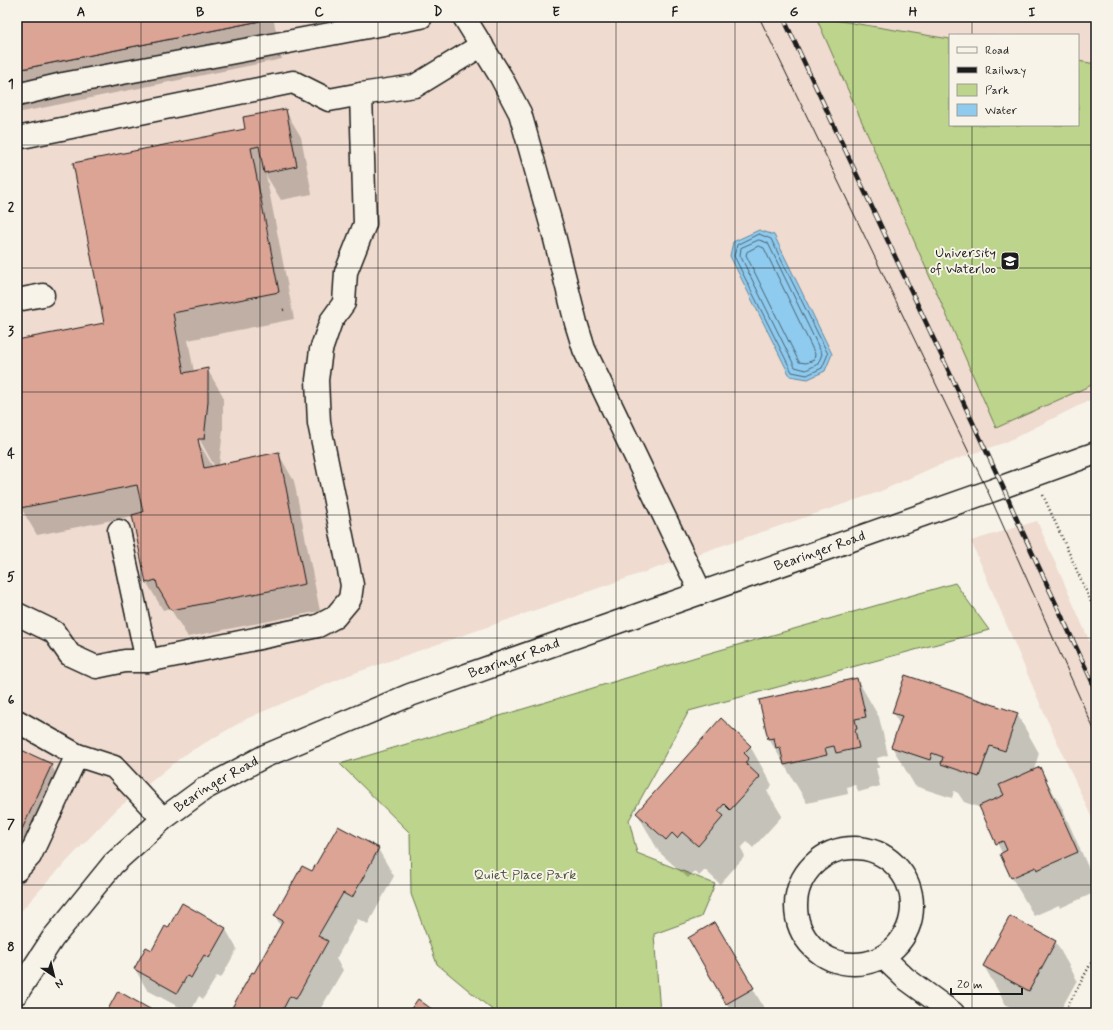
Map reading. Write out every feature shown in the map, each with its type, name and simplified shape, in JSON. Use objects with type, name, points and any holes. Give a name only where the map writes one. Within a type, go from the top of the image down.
[{"type":"street","points":[[17,95],[63,84],[388,20],[421,17]]},
{"type":"street","points":[[464,17],[501,77],[520,113],[584,349],[701,593]]},
{"type":"street","points":[[17,138],[293,82],[329,100],[415,86],[482,45]]},
{"type":"street","points":[[17,614],[54,632],[70,656],[96,667],[125,661],[147,661],[318,626],[335,617],[350,599],[352,585],[319,423],[317,380],[321,350],[331,321],[344,303],[346,272],[365,224],[361,94]]},
{"type":"street","points":[[17,300],[43,295]]},
{"type":"street","name":"Bearinger Road","points":[[17,993],[53,938],[113,864],[163,818],[204,789],[265,756],[410,696],[1096,452]]},
{"type":"street","points":[[119,531],[147,661]]},
{"type":"street","points":[[17,721],[77,755],[114,767],[163,818]]},
{"type":"street","points":[[17,870],[30,856],[77,755]]},
{"type":"street","points":[[846,848],[864,848],[881,854],[895,864],[905,878],[911,894],[912,910],[908,929],[898,945],[883,957],[867,963],[849,964],[831,960],[816,951],[804,937],[797,920],[796,901],[800,883],[810,867],[821,858],[832,852],[846,848]]},
{"type":"street","points":[[883,957],[905,978],[953,1013]]},
{"type":"path","points":[[1034,475],[1096,613]]},
{"type":"path","points":[[1064,1013],[1096,954]]},
{"type":"shaded area","points":[[17,17],[1096,17],[1096,397],[1006,442],[934,467],[879,492],[349,675],[248,718],[184,755],[117,809],[22,910],[17,918]]},
{"type":"shaded area","points":[[1037,521],[1096,656],[1096,827],[1044,713],[971,541]]},
{"type":"green space","name":"University of Waterloo","points":[[816,17],[949,39],[949,126],[1079,126],[1079,61],[1096,64],[1096,383],[996,428]]},
{"type":"green space","name":"Quiet Place Park","points":[[955,583],[989,630],[689,711],[629,820],[637,853],[715,884],[701,917],[654,934],[660,1013],[496,1013],[437,964],[411,894],[410,833],[340,764],[706,654]]},
{"type":"water","points":[[759,230],[774,235],[832,354],[825,371],[808,379],[790,376],[730,256],[733,242]]},
{"type":"building","points":[[17,17],[260,17],[260,21],[17,70]]},
{"type":"building","points":[[17,17],[260,17],[260,21],[17,70]]},
{"type":"building","points":[[286,109],[297,166],[264,173],[259,146],[251,148],[279,292],[173,313],[184,373],[208,368],[208,402],[204,439],[198,439],[204,468],[279,452],[305,584],[171,610],[158,588],[156,580],[146,583],[132,515],[143,512],[137,485],[20,508],[17,490],[17,340],[104,323],[73,163],[245,129],[243,117]]},
{"type":"building","points":[[905,675],[1018,713],[1005,751],[990,746],[979,777],[941,764],[943,757],[932,753],[930,760],[891,747],[902,716],[892,713]]},
{"type":"building","points":[[857,678],[866,717],[855,719],[857,729],[855,730],[859,748],[836,753],[834,746],[825,748],[827,755],[784,765],[780,747],[776,748],[774,738],[768,739],[759,700]]},
{"type":"building","points":[[721,718],[751,746],[744,753],[749,758],[745,763],[760,777],[730,810],[724,804],[718,811],[724,816],[698,846],[682,832],[677,838],[672,833],[666,840],[636,813]]},
{"type":"building","points":[[17,748],[52,764],[17,840]]},
{"type":"building","points":[[1040,767],[1078,852],[1037,870],[1036,867],[1011,878],[1000,854],[1007,850],[1003,841],[996,844],[979,806],[1004,795],[999,785]]},
{"type":"building","points":[[338,826],[379,848],[352,898],[343,893],[318,936],[328,941],[296,999],[290,996],[281,1013],[229,1013],[252,972],[254,973],[283,921],[274,916],[302,866],[312,871]]},
{"type":"building","points":[[182,903],[226,928],[209,958],[204,955],[191,978],[187,976],[177,993],[134,969],[146,947],[152,950],[165,926],[168,928]]},
{"type":"building","points":[[1010,916],[1056,941],[1029,991],[983,966]]},
{"type":"building","points":[[715,922],[754,988],[726,1004],[688,938]]},
{"type":"building","points":[[118,991],[157,1013],[106,1013]]},
{"type":"building","points":[[418,999],[437,1013],[408,1013]]},
{"type":"tram line","points":[[759,17],[988,492],[1096,734]]},
{"type":"railway","points":[[783,17],[1003,487],[1096,690]]},
{"type":"place","name":"University of Waterloo","points":[[1010,261]]}]
